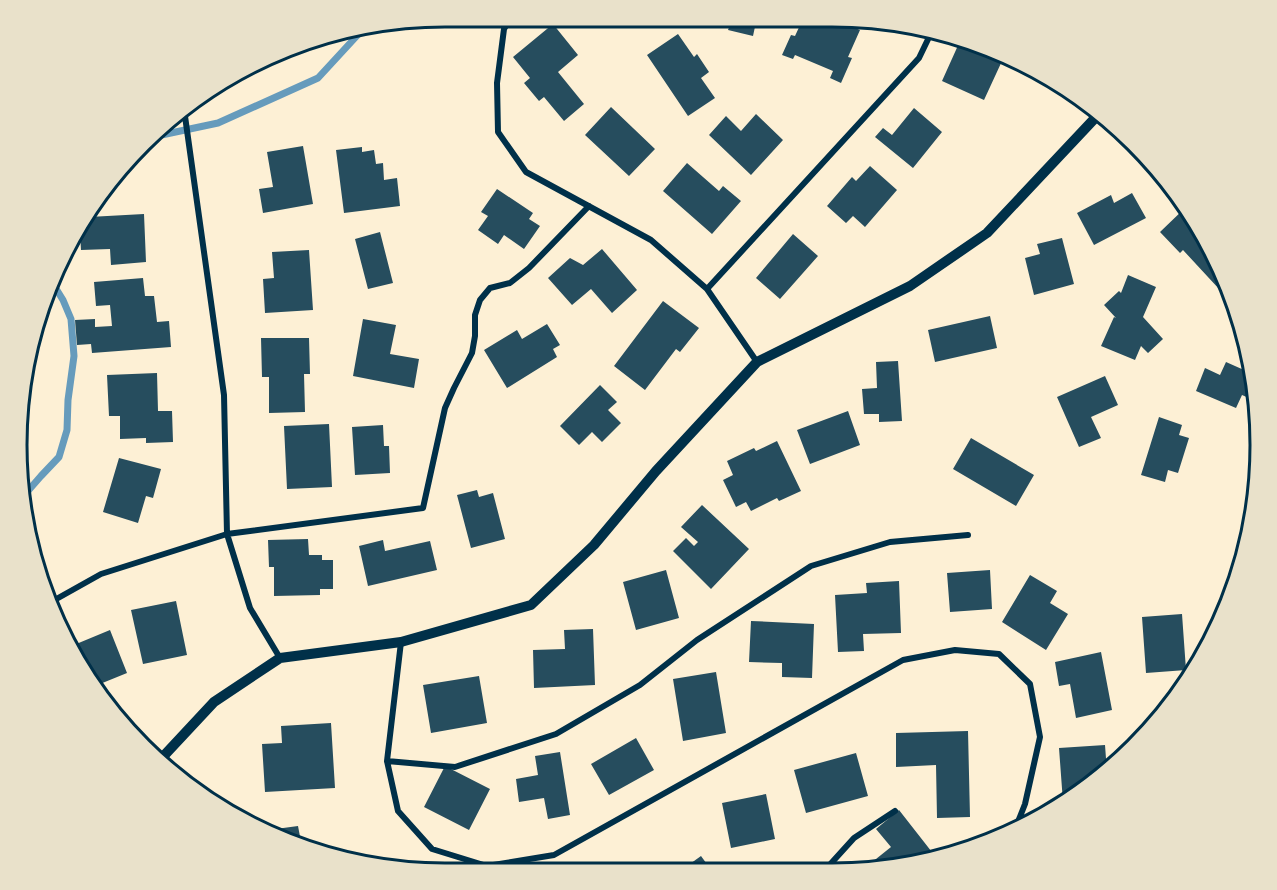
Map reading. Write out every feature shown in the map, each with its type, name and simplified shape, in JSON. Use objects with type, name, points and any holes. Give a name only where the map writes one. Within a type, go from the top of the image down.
[{"type":"street","points":[[505,27],[497,83],[498,132],[526,172],[651,240],[707,289],[757,362]]},
{"type":"street","points":[[707,289],[919,58],[928,38]]},
{"type":"street","points":[[185,118],[224,395],[227,534],[250,608],[280,658]]},
{"type":"street","points":[[165,755],[214,702],[280,658],[401,642],[531,605],[594,545],[656,471],[757,362],[910,286],[987,233],[1094,119]]},
{"type":"street","points":[[57,600],[101,574],[227,534],[423,508],[445,408],[472,353],[480,300],[490,288],[510,283],[529,268],[589,206]]},
{"type":"street","points":[[387,760],[455,766],[556,734],[640,685],[697,640],[811,566],[890,543],[968,535]]},
{"type":"street","points":[[401,642],[387,760],[398,811],[432,849],[477,863]]},
{"type":"street","points":[[505,863],[554,855],[903,660],[955,650],[999,654],[1029,684],[1040,737],[1025,804],[1019,819]]},
{"type":"street","points":[[831,863],[854,838],[895,811]]},
{"type":"building","points":[[549,27],[555,27],[578,55],[558,72],[584,104],[564,121],[544,97],[539,101],[524,83],[530,78],[513,57]]},
{"type":"building","points":[[729,27],[755,27],[753,36],[728,30]]},
{"type":"building","points":[[799,27],[855,28],[860,30],[848,57],[852,58],[841,83],[830,78],[833,71],[795,55],[793,59],[782,55],[791,35],[795,36]]},
{"type":"building","points":[[678,34],[694,57],[697,54],[709,72],[701,78],[715,98],[688,116],[647,55]]},
{"type":"building","points":[[958,46],[1001,63],[984,100],[942,81]]},
{"type":"building","points":[[611,107],[655,149],[629,176],[585,135]]},
{"type":"building","points":[[914,108],[942,132],[913,168],[875,137],[883,128],[892,135]]},
{"type":"building","points":[[756,114],[783,140],[751,175],[709,135],[726,116],[741,131]]},
{"type":"building","points":[[303,146],[313,204],[263,213],[259,189],[273,187],[267,152]]},
{"type":"building","points":[[362,147],[362,152],[374,150],[376,164],[383,163],[384,180],[397,178],[400,206],[344,213],[336,150]]},
{"type":"building","points":[[687,163],[719,191],[723,186],[741,201],[712,234],[663,191]]},
{"type":"building","points":[[870,166],[897,190],[865,227],[853,216],[846,223],[827,206],[852,177],[856,181]]},
{"type":"building","points":[[497,189],[533,213],[529,219],[540,226],[524,249],[504,235],[498,244],[478,230],[488,216],[481,212]]},
{"type":"building","points":[[1132,193],[1146,218],[1094,245],[1077,213],[1111,195],[1114,203]]},
{"type":"building","points":[[1180,213],[1207,260],[1220,290],[1183,250],[1180,253],[1160,232]]},
{"type":"building","points":[[144,214],[146,262],[111,265],[110,249],[81,250],[80,241],[95,217]]},
{"type":"building","points":[[380,232],[393,283],[368,289],[355,239]]},
{"type":"building","points":[[793,234],[818,256],[780,299],[756,278]]},
{"type":"building","points":[[1062,238],[1074,284],[1034,295],[1025,258],[1040,254],[1037,244]]},
{"type":"building","points":[[602,249],[637,290],[612,313],[591,289],[572,305],[548,278],[570,258],[583,265]]},
{"type":"building","points":[[309,250],[313,310],[265,313],[263,279],[274,278],[272,252]]},
{"type":"building","points":[[1128,275],[1156,287],[1143,317],[1163,339],[1148,353],[1141,346],[1135,360],[1101,346],[1114,317],[1116,318],[1104,305],[1119,291],[1121,293]]},
{"type":"building","points":[[143,278],[145,296],[154,296],[157,322],[169,321],[171,347],[92,353],[91,344],[77,345],[75,320],[95,319],[95,327],[112,326],[110,305],[96,306],[94,282]]},
{"type":"building","points":[[663,301],[699,328],[680,352],[676,349],[645,390],[614,366]]},
{"type":"building","points":[[990,316],[997,348],[935,362],[928,330]]},
{"type":"building","points":[[363,319],[396,325],[390,354],[419,359],[414,388],[353,376]]},
{"type":"building","points":[[547,324],[560,345],[553,349],[557,357],[507,388],[484,350],[517,330],[522,339]]},
{"type":"building","points":[[261,338],[309,338],[310,374],[304,374],[305,412],[269,413],[269,377],[262,377]]},
{"type":"building","points":[[898,361],[902,421],[879,422],[879,414],[864,414],[862,389],[877,388],[876,362]]},
{"type":"building","points":[[1226,362],[1243,370],[1247,397],[1242,395],[1236,408],[1196,391],[1205,368],[1220,375]]},
{"type":"building","points":[[157,373],[158,411],[172,411],[173,442],[146,443],[146,438],[120,439],[120,416],[109,416],[107,375]]},
{"type":"building","points":[[1105,376],[1118,405],[1091,417],[1101,438],[1079,447],[1057,397]]},
{"type":"building","points":[[600,385],[617,402],[608,410],[621,423],[602,442],[592,432],[579,445],[560,426]]},
{"type":"building","points":[[848,411],[860,445],[810,464],[797,430]]},
{"type":"building","points":[[1159,417],[1182,425],[1179,435],[1189,438],[1178,473],[1168,470],[1165,482],[1141,475]]},
{"type":"building","points":[[329,424],[332,487],[287,489],[284,426]]},
{"type":"building","points":[[383,425],[384,446],[389,446],[390,473],[355,475],[352,427]]},
{"type":"building","points":[[971,438],[1034,475],[1016,506],[953,469]]},
{"type":"building","points":[[777,441],[801,491],[779,501],[777,498],[751,511],[746,502],[736,507],[723,480],[733,475],[727,461],[754,448],[756,451]]},
{"type":"building","points":[[119,458],[161,469],[153,498],[146,496],[138,523],[103,512]]},
{"type":"building","points":[[477,490],[479,497],[493,493],[505,539],[471,548],[457,495]]},
{"type":"building","points":[[702,505],[749,549],[711,589],[673,551],[686,538],[694,546],[698,542],[681,527]]},
{"type":"building","points":[[308,539],[309,555],[322,555],[322,560],[333,560],[333,589],[320,589],[320,595],[274,596],[274,567],[269,567],[268,540]]},
{"type":"building","points":[[383,540],[385,551],[430,541],[437,570],[368,586],[359,546]]},
{"type":"building","points":[[666,570],[679,618],[636,630],[623,582]]},
{"type":"building","points":[[990,570],[992,609],[950,612],[947,573]]},
{"type":"building","points":[[1030,575],[1057,591],[1050,603],[1068,614],[1046,650],[1002,622]]},
{"type":"building","points":[[899,581],[901,633],[863,634],[864,651],[838,652],[835,595],[867,593],[866,583]]},
{"type":"building","points":[[176,601],[187,655],[143,664],[131,610]]},
{"type":"building","points":[[1182,614],[1184,670],[1146,673],[1142,617]]},
{"type":"building","points":[[751,621],[814,624],[812,678],[782,677],[782,663],[749,662]]},
{"type":"building","points":[[593,629],[595,685],[534,688],[533,650],[565,649],[564,630]]},
{"type":"building","points":[[110,630],[127,673],[102,683],[77,644]]},
{"type":"building","points":[[1101,652],[1112,710],[1076,718],[1070,684],[1059,686],[1055,662]]},
{"type":"building","points":[[716,672],[726,733],[683,741],[673,679]]},
{"type":"building","points":[[479,676],[487,723],[431,733],[423,685]]},
{"type":"building","points":[[331,723],[335,788],[265,792],[262,744],[282,743],[281,726]]},
{"type":"building","points":[[968,731],[970,817],[937,818],[936,765],[896,767],[896,733]]},
{"type":"building","points":[[636,738],[654,770],[609,795],[591,764]]},
{"type":"building","points":[[1105,745],[1106,761],[1062,794],[1059,748]]},
{"type":"building","points":[[560,752],[570,815],[548,819],[544,798],[519,802],[516,779],[538,775],[535,756]]},
{"type":"building","points":[[856,753],[868,796],[806,813],[794,770]]},
{"type":"building","points":[[445,766],[490,789],[469,830],[424,807]]},
{"type":"building","points":[[766,794],[775,839],[731,848],[722,803]]},
{"type":"building","points":[[899,810],[931,851],[874,860],[891,847],[876,829]]},
{"type":"building","points":[[298,826],[300,837],[285,831],[279,829]]},
{"type":"building","points":[[701,856],[706,863],[691,863]]},
{"type":"waterway","points":[[166,134],[218,123],[318,78],[356,37]]},
{"type":"waterway","points":[[30,489],[59,457],[67,430],[68,400],[74,356],[71,319],[57,290]]}]
